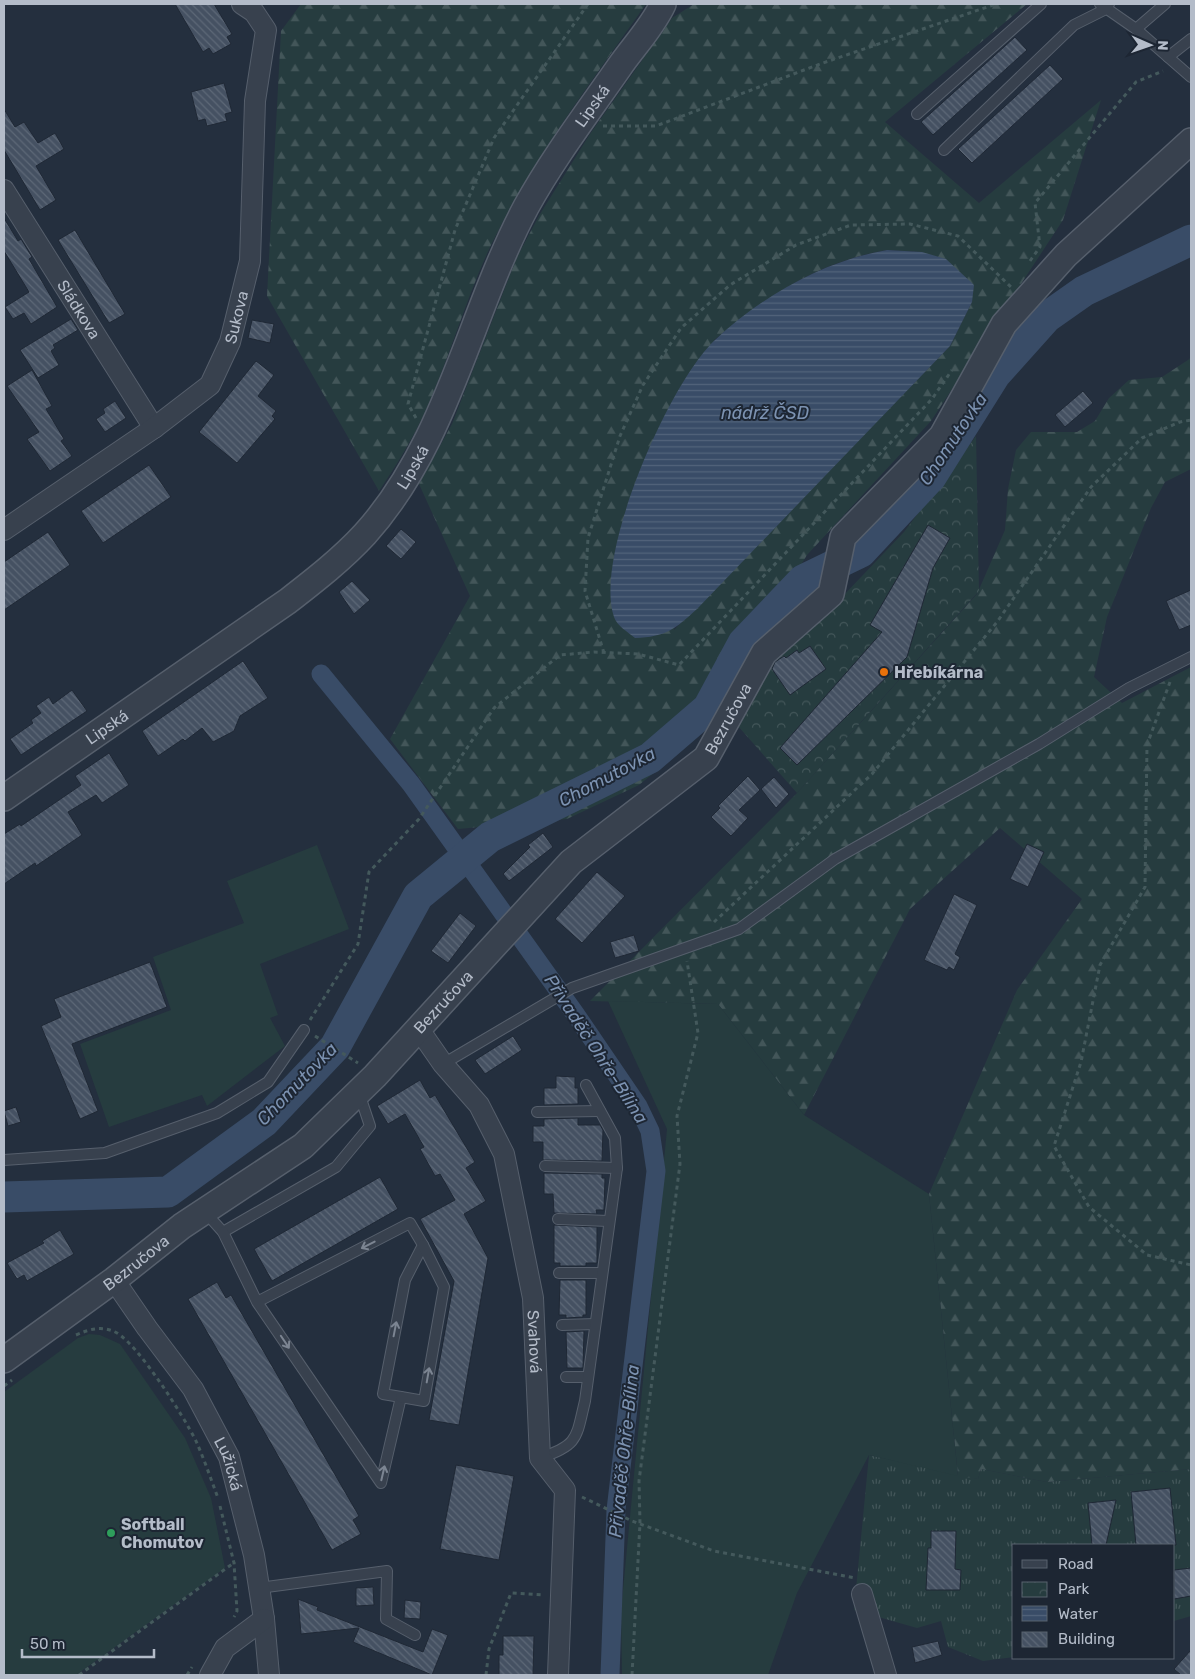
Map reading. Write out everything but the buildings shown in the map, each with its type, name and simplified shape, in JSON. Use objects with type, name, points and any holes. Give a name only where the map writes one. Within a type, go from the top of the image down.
[{"type":"street","name":"Sukova","points":[[4,530],[154,428],[210,386],[230,342],[250,261],[255,101],[266,30],[254,12],[242,4]]},
{"type":"street","name":"Lipská","points":[[4,798],[288,601],[330,568],[371,527],[392,499],[438,418],[504,251],[527,207],[578,125],[663,4]]},
{"type":"street","name":"Bezručova","points":[[11,1367],[114,1280],[182,1226],[303,1146],[358,1092],[572,862],[706,758],[764,653],[831,594],[843,537],[942,436],[1004,324],[1066,255],[1191,142]]},
{"type":"street","name":"Sládkova","points":[[4,190],[154,428]]},
{"type":"street","name":"Svahová","points":[[418,1028],[443,1064],[479,1105],[504,1154],[533,1298],[540,1458]]},
{"type":"street","name":"Lužická","points":[[114,1280],[146,1328],[193,1389],[229,1457],[254,1555],[264,1619],[269,1675]]},
{"type":"street","points":[[540,1458],[566,1490],[558,1675]]},
{"type":"street","points":[[862,1594],[886,1675]]},
{"type":"street","points":[[210,1675],[225,1648],[264,1619]]},
{"type":"lane","points":[[917,114],[1041,4]]},
{"type":"lane","points":[[1136,29],[1164,4]]},
{"type":"lane","points":[[944,150],[1074,26],[1105,6],[1136,29],[1191,77]]},
{"type":"lane","points":[[1168,58],[1191,39]]},
{"type":"lane","points":[[443,1064],[572,988],[739,929],[835,859],[1039,744],[1129,688],[1191,657]]},
{"type":"lane","points":[[4,1160],[105,1153],[216,1113],[268,1082],[304,1030]]},
{"type":"lane","points":[[540,1458],[560,1451],[576,1438],[588,1377],[608,1221],[617,1168],[615,1138],[586,1085]]},
{"type":"lane","points":[[223,1232],[336,1167],[370,1126],[358,1092]]},
{"type":"lane","points":[[537,1112],[600,1110]]},
{"type":"lane","points":[[545,1166],[617,1168]]},
{"type":"lane","points":[[205,1212],[223,1232],[257,1302],[381,1482],[401,1397]]},
{"type":"lane","points":[[558,1220],[608,1221]]},
{"type":"lane","points":[[257,1302],[410,1223],[423,1245],[444,1287],[424,1400],[383,1394],[405,1280],[423,1245]]},
{"type":"lane","points":[[559,1273],[601,1273]]},
{"type":"lane","points":[[562,1324],[594,1324]]},
{"type":"lane","points":[[566,1377],[588,1377]]},
{"type":"lane","points":[[259,1588],[387,1571],[386,1619],[416,1635]]},
{"type":"path","points":[[427,439],[408,404],[454,230],[494,138],[588,4]]},
{"type":"path","points":[[578,125],[656,126],[820,64],[996,4]]},
{"type":"path","points":[[1025,268],[1040,247],[1035,202],[1136,82],[1176,65]]},
{"type":"path","points":[[604,653],[585,592],[588,538],[620,436],[643,385],[681,328],[730,285],[779,255],[796,245],[851,225],[910,224],[958,236],[1011,287]]},
{"type":"path","points":[[1006,295],[1016,281]]},
{"type":"path","points":[[346,1054],[304,1030],[358,944],[369,872],[419,819],[494,708],[560,655],[638,654],[679,665],[932,399],[955,367]]},
{"type":"path","points":[[710,926],[872,774],[997,622],[1091,486],[1142,438],[1180,422],[1191,420]]},
{"type":"path","points":[[1176,664],[1148,745],[1145,887],[1100,965],[1081,1062],[1054,1146],[1089,1207],[1147,1255],[1191,1265]]},
{"type":"path","points":[[632,1675],[640,1523],[639,1481],[680,1164],[677,1116],[698,1033],[685,948]]},
{"type":"path","points":[[72,1337],[94,1327],[115,1332],[130,1343],[144,1359],[195,1440],[218,1497],[234,1563],[238,1611],[230,1625]]},
{"type":"path","points":[[4,1386],[11,1367]]},
{"type":"path","points":[[577,1494],[632,1521],[714,1551],[854,1578],[862,1594]]},
{"type":"path","points":[[79,1675],[234,1563],[254,1555]]},
{"type":"path","points":[[486,1675],[489,1649],[511,1592],[562,1596]]},
{"type":"path","points":[[187,1675],[195,1661]]},
{"type":"green space","points":[[301,4],[646,4],[564,120],[508,211],[483,264],[425,412],[404,453],[379,491],[267,296],[281,31]]},
{"type":"green space","points":[[694,4],[1027,4],[885,122],[979,203],[1101,100],[1063,220],[931,421],[807,555],[694,740],[639,785],[567,819],[458,829],[390,739],[470,596],[419,484],[452,424],[517,257],[540,214],[590,134],[672,18]],"holes":[[[887,250],[922,252],[972,302],[950,346],[674,630],[714,340],[774,295],[816,272],[838,263]]]},
{"type":"green space","points":[[1191,358],[1191,469],[1165,482],[1151,508],[1107,617],[1094,677],[1122,703],[1191,667],[1191,1469],[1047,1482],[981,1469],[978,1479],[958,1476],[929,1194],[1017,990],[1082,899],[1000,828],[910,909],[804,1115],[718,1004],[590,1001],[797,793],[977,594],[1005,530],[1008,489],[1016,450],[1031,432],[1077,432],[1095,421],[1109,398],[1129,380],[1162,377]]},
{"type":"green space","points":[[976,436],[979,591],[797,793],[737,725],[769,658],[841,598],[904,532]]},
{"type":"green space","points":[[317,845],[349,929],[260,964],[278,1015],[270,1018],[285,1046],[207,1106],[202,1095],[109,1127],[80,1044],[171,1010],[153,957],[244,923],[227,881]]},
{"type":"green space","points":[[608,1001],[718,1004],[804,1115],[929,1194],[958,1476],[869,1455],[797,1593],[768,1675],[622,1675],[621,1611],[667,1129]]},
{"type":"green space","name":"Softball Chomutov","points":[[89,1334],[100,1335],[120,1344],[185,1438],[211,1498],[225,1568],[76,1675],[4,1675],[4,1392],[78,1338]]},
{"type":"green space","points":[[869,1455],[978,1479],[981,1469],[1047,1482],[1191,1469],[1191,1616],[1175,1621],[1175,1544],[1012,1544],[1012,1657],[983,1661],[948,1647],[941,1621],[917,1628],[854,1610]]},
{"type":"water","name":"nádrž ČSD","points":[[887,250],[922,252],[946,259],[974,285],[972,302],[950,346],[697,609],[669,631],[655,636],[635,638],[620,626],[614,617],[610,589],[614,554],[639,472],[657,430],[677,393],[697,362],[715,340],[733,324],[773,295],[817,272],[863,255]]},
{"type":"waterway","name":"Chomutovka","points":[[4,1197],[168,1192],[264,1122],[335,1047],[418,896],[490,837],[650,758],[708,708],[743,643],[803,580],[861,552],[931,477],[995,375],[1047,317],[1084,291],[1191,240]]},
{"type":"waterway","name":"Přivaděč Ohře-Bílina","points":[[321,674],[411,784],[576,1015],[638,1106],[650,1131],[656,1171],[616,1510],[610,1675]]},
{"type":"place","name":"Hřebíkárna","points":[[884,672]]},
{"type":"place","name":"Softball Chomutov","points":[[111,1533]]}]
